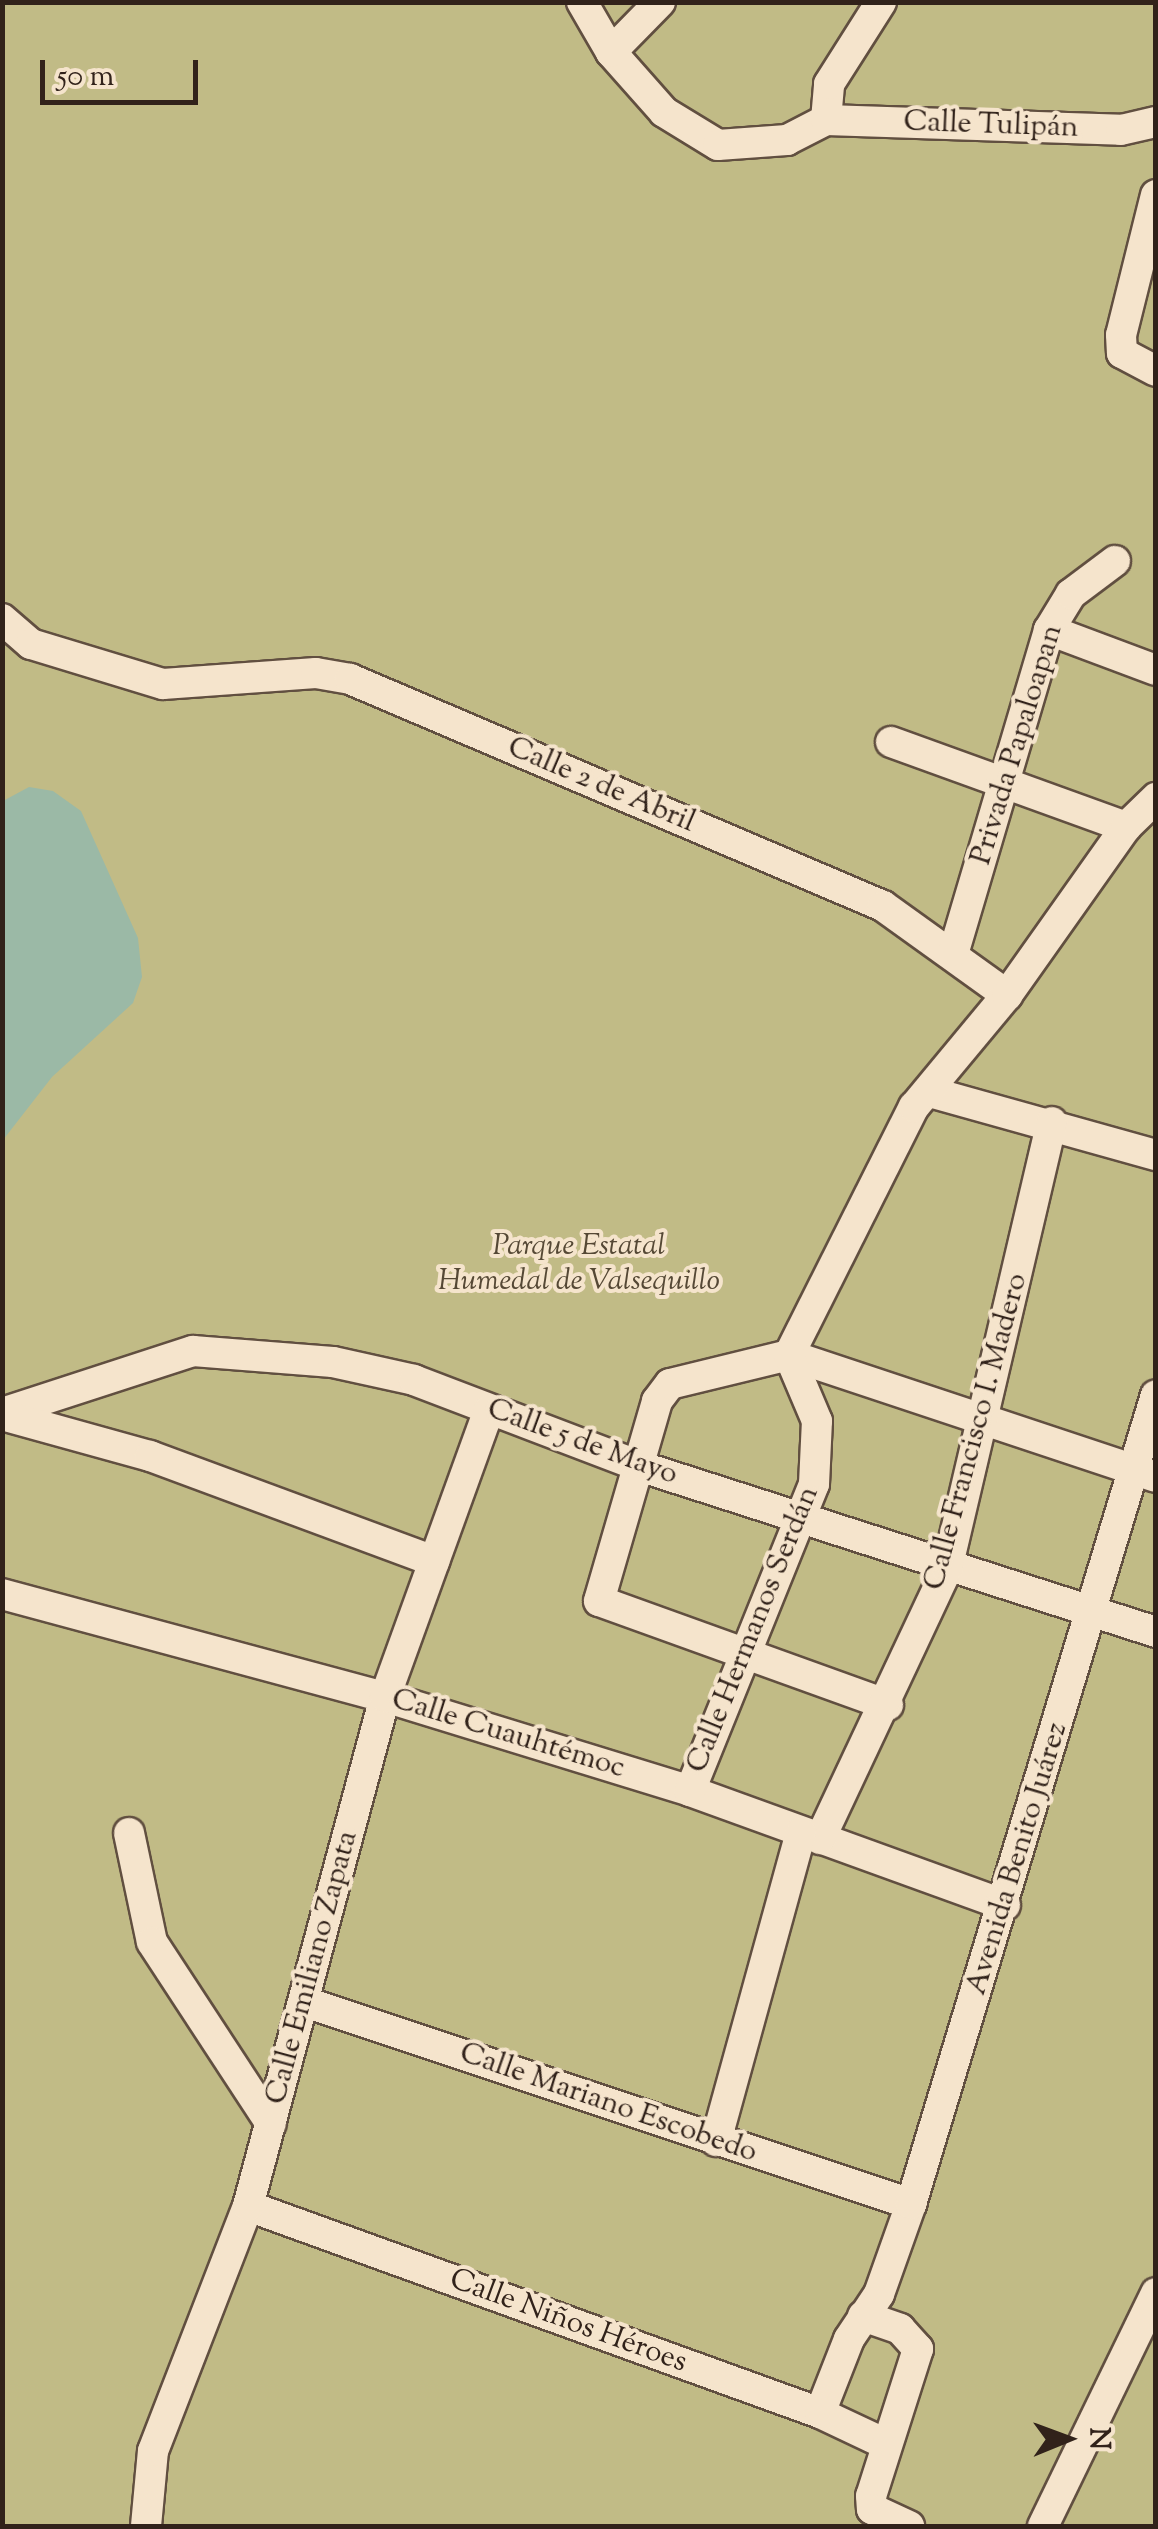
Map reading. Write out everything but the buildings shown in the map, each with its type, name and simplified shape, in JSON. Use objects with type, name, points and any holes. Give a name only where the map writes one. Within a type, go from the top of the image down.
[{"type":"street","points":[[582,2],[612,52],[664,112],[718,145],[787,140],[826,120],[829,84],[881,2]]},
{"type":"street","points":[[612,52],[660,2]]},
{"type":"street","name":"Calle Tulipán","points":[[826,120],[1122,130],[1156,122]]},
{"type":"street","points":[[1156,196],[1121,335],[1122,354],[1156,370]]},
{"type":"street","name":"Privada Papaloapan","points":[[954,951],[1009,780],[1049,630],[1072,594],[1115,561]]},
{"type":"street","name":"Calle 2 de Abril","points":[[2,619],[30,644],[164,684],[316,673],[350,679],[884,906],[954,951],[1007,995]]},
{"type":"street","points":[[1049,630],[1156,670]]},
{"type":"street","points":[[891,742],[1009,780],[1126,827]]},
{"type":"street","points":[[789,1355],[914,1107],[1007,995],[1126,827],[1156,798]]},
{"type":"street","points":[[930,1092],[1052,1122],[1156,1155]]},
{"type":"street","name":"Calle Francisco I. Madero","points":[[716,2141],[810,1836],[888,1705],[947,1570],[986,1420],[1052,1122]]},
{"type":"street","name":"Calle 5 de Mayo","points":[[2,1414],[193,1350],[334,1362],[414,1380],[638,1466],[802,1518],[947,1570],[1156,1632]]},
{"type":"street","points":[[888,1705],[598,1601],[657,1401],[670,1384],[789,1355],[1146,1474]]},
{"type":"street","name":"Calle Hermanos Serdán","points":[[690,1791],[802,1518],[819,1451],[816,1420],[789,1355]]},
{"type":"street","name":"Avenida Benito Juárez","points":[[820,2413],[863,2316],[879,2294],[911,2204],[1093,1614],[1146,1474],[1156,1395]]},
{"type":"street","name":"Calle Emiliano Zapata","points":[[146,2526],[154,2450],[248,2206],[385,1698],[489,1410]]},
{"type":"street","points":[[2,1414],[150,1456],[434,1562]]},
{"type":"street","name":"Calle Cuauhtémoc","points":[[2,1594],[385,1698],[690,1791],[1005,1905]]},
{"type":"street","points":[[129,1833],[152,1942],[271,2124]]},
{"type":"street","name":"Calle Mariano Escobedo","points":[[305,2002],[911,2204]]},
{"type":"street","name":"Calle Niños Héroes","points":[[248,2206],[820,2413],[886,2444]]},
{"type":"street","points":[[1043,2526],[1156,2293]]},
{"type":"street","points":[[863,2316],[900,2329],[918,2349],[886,2444],[872,2509],[908,2526]]},
{"type":"green space","name":"Parque Estatal Humedal de Valsequillo","points":[[3,3],[1155,3],[1155,2526],[3,2526]]},
{"type":"shaded area","points":[[29,787],[53,791],[81,811],[138,938],[142,977],[133,1003],[52,1077],[3,1140],[3,801]]}]
